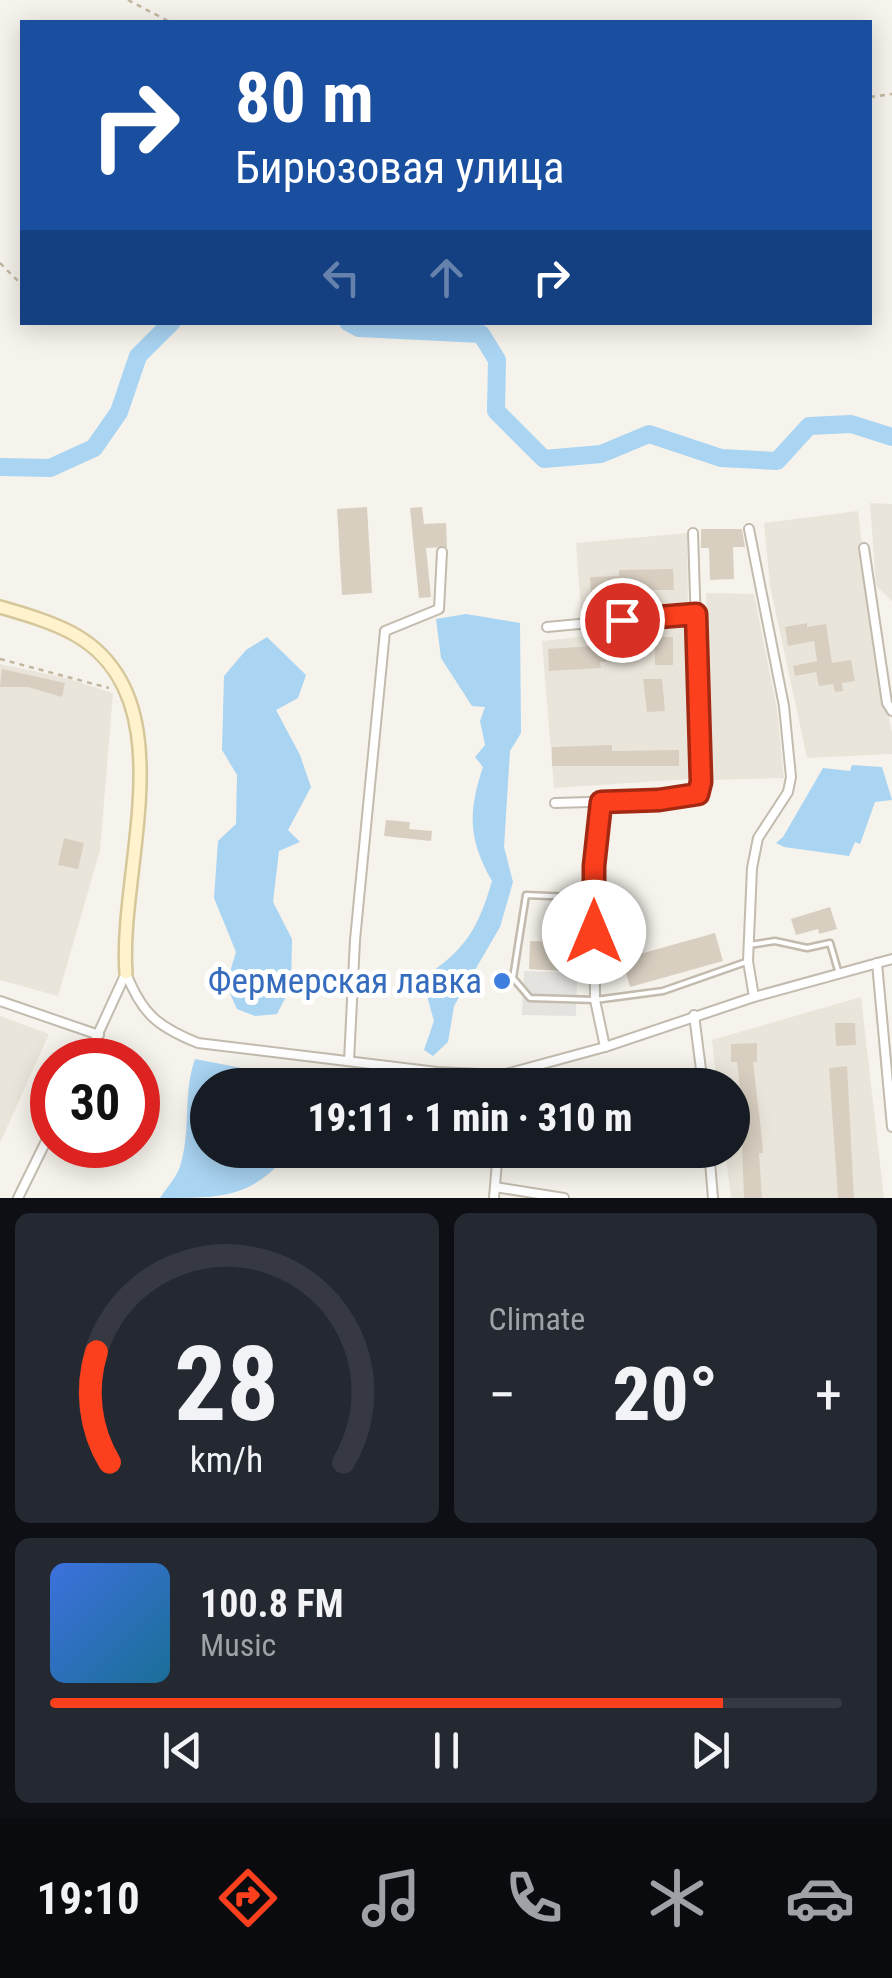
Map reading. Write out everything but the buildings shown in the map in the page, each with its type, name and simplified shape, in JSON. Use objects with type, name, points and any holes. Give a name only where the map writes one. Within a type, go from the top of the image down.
[{"type":"street","points":[[750,529],[780,687],[791,777],[788,792],[758,838],[752,868],[748,961],[754,996]]},
{"type":"street","points":[[555,803],[659,800],[698,794],[701,782],[694,533]]},
{"type":"street","points":[[864,548],[887,702],[892,711]]},
{"type":"street","points":[[350,1060],[355,940],[385,631],[439,608],[442,552]]},
{"type":"street","points":[[0,607],[74,634],[102,658],[128,691],[138,733],[140,775],[127,896],[126,974],[135,996],[162,1028],[198,1043],[407,1068]]},
{"type":"street","points":[[547,627],[696,614]]},
{"type":"street","points":[[601,802],[594,898],[595,1000],[604,1047]]},
{"type":"street","points":[[540,1068],[754,996],[892,959]]},
{"type":"street","points":[[877,964],[892,1127]]},
{"type":"street","points":[[97,1038],[126,974]]},
{"type":"street","points":[[0,1001],[98,1035]]},
{"type":"street","points":[[694,1015],[701,1068]]},
{"type":"street","points":[[18,1198],[33,1168]]},
{"type":"street","points":[[494,1198],[497,1168]]},
{"type":"street","points":[[710,1168],[713,1198]]},
{"type":"street","points":[[495,1187],[564,1198]]},
{"type":"lane","points":[[594,898],[526,895],[513,978],[530,998],[595,1000],[663,992],[748,961]]},
{"type":"lane","points":[[749,945],[775,941],[808,948],[830,943],[839,974]]},
{"type":"path","points":[[128,0],[166,20]]},
{"type":"path","points":[[0,263],[20,283]]},
{"type":"path","points":[[0,659],[112,688]]},
{"type":"shaded area","points":[[870,503],[892,504],[892,601],[876,586]]},
{"type":"shaded area","points":[[858,511],[892,754],[807,758],[770,586],[764,523]]},
{"type":"shaded area","points":[[687,533],[688,610],[581,610],[576,543]]},
{"type":"shaded area","points":[[706,593],[754,594],[777,709],[784,778],[713,780]]},
{"type":"shaded area","points":[[690,624],[689,779],[554,788],[542,641]]},
{"type":"shaded area","points":[[0,664],[113,693],[100,850],[58,996],[0,980]]},
{"type":"shaded area","points":[[524,971],[577,973],[576,1016],[522,1015]]},
{"type":"shaded area","points":[[861,997],[884,1198],[731,1198],[727,1168],[750,1168],[750,1068],[715,1068],[712,1040]]},
{"type":"shaded area","points":[[0,1016],[49,1034],[47,1038],[30,1038],[30,1076],[0,1143]]},
{"type":"water","points":[[466,614],[520,623],[521,733],[510,751],[504,847],[513,882],[500,927],[454,1006],[448,1042],[433,1056],[424,1050],[434,1021],[422,978],[449,958],[468,937],[492,881],[478,852],[473,825],[483,767],[475,757],[485,745],[480,721],[485,707],[472,706],[441,658],[436,619]]},
{"type":"water","points":[[267,637],[306,675],[298,698],[276,710],[300,755],[311,787],[288,830],[300,842],[279,851],[273,902],[292,939],[291,987],[277,1014],[255,1016],[237,1009],[226,985],[236,952],[214,898],[218,841],[236,824],[237,775],[222,750],[224,676],[246,650]]},
{"type":"water","points":[[852,765],[882,767],[892,800],[875,802],[860,844],[855,842],[849,856],[776,843],[823,768],[850,771]]},
{"type":"water","points":[[195,1059],[242,1068],[193,1068]]},
{"type":"water","points":[[190,1080],[190,1168],[275,1168],[264,1178],[236,1192],[160,1198],[181,1163]]},
{"type":"waterway","points":[[0,467],[50,468],[94,448],[119,412],[138,356],[169,325]]},
{"type":"waterway","points":[[354,325],[481,334],[497,360],[496,411],[544,459],[601,454],[649,434],[721,458],[777,461],[809,426],[851,424],[892,437]]},
{"type":"place","name":"Фермерская лавка","points":[[502,981]]},
{"type":"route","points":[[594,932],[594,866],[602,823],[601,802],[680,798],[698,794],[701,782],[696,614],[622,620]]}]
